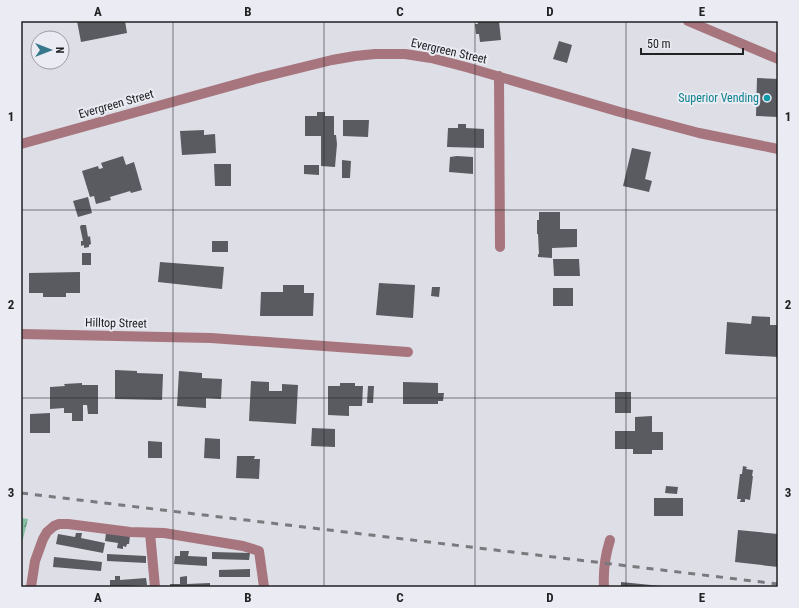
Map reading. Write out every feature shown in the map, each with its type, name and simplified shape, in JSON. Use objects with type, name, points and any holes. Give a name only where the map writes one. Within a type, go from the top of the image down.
[{"type":"street","points":[[688,21],[778,59]]},
{"type":"street","name":"Evergreen Street","points":[[21,144],[255,79],[355,56],[405,54],[438,60],[499,76],[627,114],[699,133],[778,149]]},
{"type":"street","points":[[499,76],[500,247]]},
{"type":"street","name":"Hilltop Street","points":[[21,334],[211,338],[408,352]]},
{"type":"street","points":[[31,587],[35,561],[47,532],[54,526],[68,524],[150,533],[164,533],[243,546],[259,551],[264,587]]},
{"type":"street","points":[[150,533],[155,587]]},
{"type":"street","points":[[604,587],[604,558],[610,540]]},
{"type":"green space","points":[[21,518],[28,519],[21,547]]},
{"type":"building","points":[[77,21],[125,21],[127,33],[81,42]]},
{"type":"building","points":[[477,21],[499,21],[501,40],[480,42],[479,34],[476,34],[475,24],[478,24]]},
{"type":"building","points":[[559,41],[572,45],[567,63],[553,59]]},
{"type":"building","name":"Superior Vending","points":[[757,78],[778,79],[778,117],[756,116]]},
{"type":"building","points":[[317,112],[325,112],[325,116],[334,116],[334,135],[336,135],[337,144],[335,167],[321,166],[321,136],[305,136],[305,116],[317,116]]},
{"type":"building","points":[[343,120],[369,120],[368,137],[343,136]]},
{"type":"building","points":[[458,124],[466,124],[466,128],[484,129],[484,148],[447,147],[448,128],[458,128]]},
{"type":"building","points":[[204,130],[204,135],[215,134],[216,153],[182,155],[180,131]]},
{"type":"building","points":[[632,148],[651,152],[645,179],[652,181],[649,192],[623,186]]},
{"type":"building","points":[[123,156],[126,165],[134,162],[142,190],[131,193],[130,191],[110,197],[111,200],[96,204],[94,196],[90,197],[82,171],[98,166],[99,169],[103,168],[101,163]]},
{"type":"building","points":[[450,157],[473,157],[473,174],[449,172]]},
{"type":"building","points":[[342,160],[351,161],[350,178],[342,178]]},
{"type":"building","points":[[214,164],[231,164],[231,186],[215,186]]},
{"type":"building","points":[[304,165],[319,165],[319,175],[304,174]]},
{"type":"building","points":[[88,197],[92,213],[78,217],[73,201]]},
{"type":"building","points":[[539,212],[560,212],[560,229],[577,229],[577,247],[552,248],[552,258],[538,257],[537,220],[539,220]]},
{"type":"building","points":[[81,225],[86,225],[88,237],[90,236],[91,244],[89,247],[84,248],[84,245],[81,246],[81,241],[83,241],[80,227]]},
{"type":"building","points":[[212,241],[228,241],[228,252],[212,252]]},
{"type":"building","points":[[82,253],[91,253],[91,265],[82,265]]},
{"type":"building","points":[[553,259],[579,259],[580,276],[554,276]]},
{"type":"building","points":[[160,262],[224,267],[222,289],[158,282]]},
{"type":"building","points":[[80,272],[80,293],[66,293],[66,297],[43,297],[43,293],[29,293],[29,273]]},
{"type":"building","points":[[379,283],[415,285],[413,318],[376,315]]},
{"type":"building","points":[[283,285],[304,285],[304,293],[314,293],[313,316],[260,316],[261,292],[283,292]]},
{"type":"building","points":[[432,287],[440,287],[439,297],[431,296]]},
{"type":"building","points":[[553,288],[573,288],[573,306],[553,306]]},
{"type":"building","points":[[752,316],[770,317],[770,325],[778,325],[778,357],[725,354],[727,322],[751,324]]},
{"type":"building","points":[[115,370],[163,374],[162,400],[115,399]]},
{"type":"building","points":[[179,371],[202,373],[202,378],[222,379],[221,399],[206,398],[206,408],[177,406]]},
{"type":"building","points":[[251,381],[269,382],[269,391],[282,391],[282,384],[298,385],[296,424],[249,421]]},
{"type":"building","points":[[403,382],[438,383],[438,393],[444,393],[443,401],[438,401],[438,404],[403,404]]},
{"type":"building","points":[[82,383],[82,385],[98,385],[98,414],[88,414],[87,405],[83,405],[83,421],[72,421],[72,413],[64,413],[64,408],[50,409],[50,387],[65,386],[64,384]]},
{"type":"building","points":[[340,383],[355,383],[355,386],[363,386],[362,406],[349,406],[349,416],[328,415],[328,386],[340,386]]},
{"type":"building","points":[[368,386],[374,386],[373,403],[367,403]]},
{"type":"building","points":[[615,392],[631,392],[631,413],[615,413]]},
{"type":"building","points":[[50,413],[50,433],[30,433],[30,414]]},
{"type":"building","points":[[652,416],[652,432],[663,432],[663,450],[652,450],[652,454],[633,454],[633,449],[615,449],[615,431],[635,431],[635,417]]},
{"type":"building","points":[[312,428],[335,429],[335,447],[311,446]]},
{"type":"building","points":[[205,438],[220,439],[220,459],[204,458]]},
{"type":"building","points":[[148,441],[162,442],[162,458],[148,458]]},
{"type":"building","points":[[237,456],[255,456],[254,459],[260,459],[259,479],[236,478]]},
{"type":"building","points":[[743,466],[747,467],[746,469],[753,470],[753,476],[750,500],[745,499],[745,502],[740,502],[741,499],[737,499],[740,474],[742,474]]},
{"type":"building","points":[[666,486],[678,487],[677,494],[665,493]]},
{"type":"building","points":[[654,498],[683,498],[683,516],[654,516]]},
{"type":"building","points":[[738,530],[778,534],[778,567],[735,562]]},
{"type":"building","points":[[76,533],[82,533],[81,538],[105,543],[103,553],[56,544],[58,534],[75,537]]},
{"type":"building","points":[[106,533],[130,536],[129,544],[127,544],[126,547],[123,546],[123,549],[117,548],[118,543],[105,541]]},
{"type":"building","points":[[180,551],[189,551],[188,556],[207,557],[207,566],[174,564],[175,556],[180,556]]},
{"type":"building","points":[[212,552],[250,553],[249,560],[212,559]]},
{"type":"building","points":[[107,554],[146,556],[146,563],[107,561]]},
{"type":"building","points":[[54,557],[102,562],[101,571],[53,567]]},
{"type":"building","points":[[250,569],[250,577],[219,577],[219,570]]},
{"type":"building","points":[[115,576],[120,576],[120,580],[146,578],[147,585],[110,587],[110,580],[115,580]]},
{"type":"building","points":[[187,576],[187,584],[210,583],[210,587],[170,587],[170,584],[180,584],[180,577]]},
{"type":"building","points":[[621,582],[661,586],[661,587],[621,587]]},
{"type":"railway","points":[[21,493],[778,584]]},
{"type":"place","name":"Superior Vending","points":[[767,98]]}]
